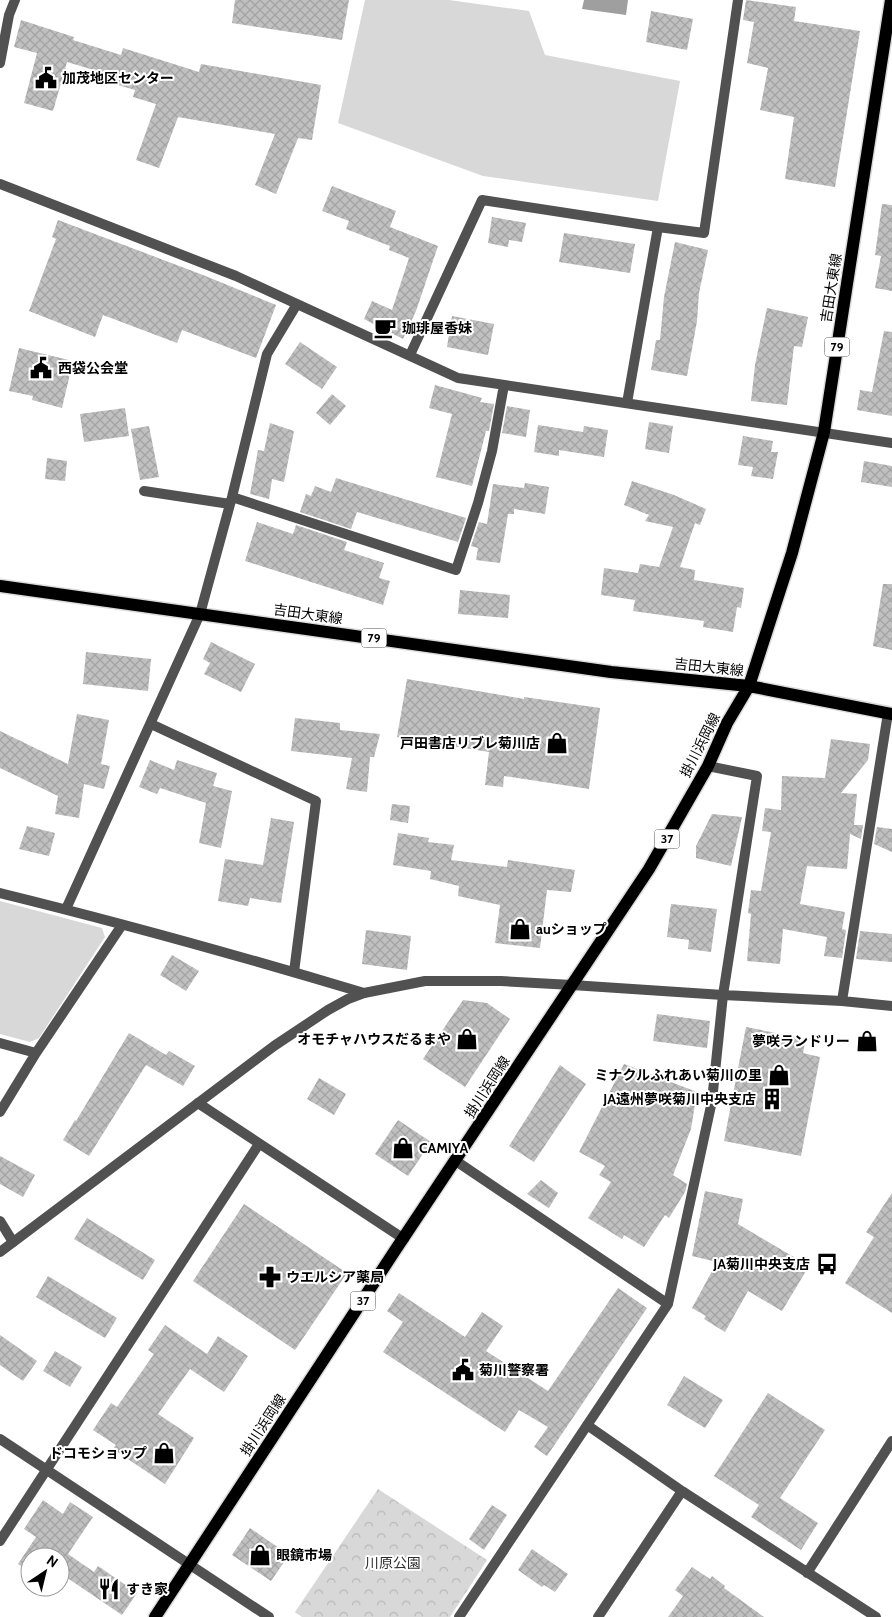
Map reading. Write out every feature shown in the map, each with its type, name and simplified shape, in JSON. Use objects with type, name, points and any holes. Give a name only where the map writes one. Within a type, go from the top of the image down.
[{"type":"main road","name":"吉田大東線","points":[[0,586],[611,672],[749,686],[792,553],[824,432],[891,0]]},
{"type":"main road","points":[[749,686],[890,714]]},
{"type":"main road","name":"掛川浜岡線","points":[[155,1617],[649,870],[708,766],[727,723],[749,686]]},
{"type":"street","points":[[0,63],[9,15],[15,0]]},
{"type":"street","points":[[410,355],[482,200],[704,233],[738,0]]},
{"type":"street","points":[[0,184],[236,276],[458,378],[892,443]]},
{"type":"street","points":[[628,403],[658,227]]},
{"type":"street","points":[[66,909],[200,614],[231,500],[267,354],[297,304]]},
{"type":"street","points":[[144,491],[231,500],[456,570],[478,503],[504,385]]},
{"type":"street","points":[[842,1001],[890,714]]},
{"type":"street","points":[[151,724],[316,801],[294,972]]},
{"type":"street","points":[[460,1617],[668,1304],[712,1101],[723,995],[757,776],[708,766]]},
{"type":"street","points":[[0,893],[66,909],[364,992]]},
{"type":"street","points":[[0,1112],[36,1053],[122,925]]},
{"type":"street","points":[[0,1252],[303,1025],[348,998],[364,992],[425,981],[501,981],[842,1001],[892,1006]]},
{"type":"street","points":[[0,1043],[36,1053]]},
{"type":"street","points":[[198,1103],[404,1238]]},
{"type":"street","points":[[0,1540],[259,1144]]},
{"type":"street","points":[[456,1161],[668,1304]]},
{"type":"street","points":[[0,1221],[13,1242]]},
{"type":"street","points":[[587,1426],[682,1491],[876,1617]]},
{"type":"street","points":[[0,1439],[269,1617]]},
{"type":"street","points":[[808,1573],[892,1441]]},
{"type":"street","points":[[598,1617],[682,1491]]},
{"type":"green space","points":[[365,0],[449,0],[529,11],[545,55],[680,81],[658,201],[483,176],[338,123]]},
{"type":"green space","points":[[0,901],[102,928],[105,937],[39,1038],[30,1042],[0,1034]]},
{"type":"green space","name":"川原公園","points":[[378,1489],[487,1560],[450,1617],[302,1617],[295,1612]]},
{"type":"shaded area","points":[[584,0],[628,0],[626,15],[582,9]]},
{"type":"building","points":[[235,0],[349,0],[342,40],[232,23]]},
{"type":"building","points":[[746,0],[796,7],[794,21],[860,31],[835,187],[785,179],[794,117],[760,110],[768,68],[747,63],[754,22],[743,20]]},
{"type":"building","points":[[651,11],[693,19],[687,50],[646,42]]},
{"type":"building","points":[[21,20],[74,37],[73,40],[121,55],[123,48],[199,72],[201,64],[321,85],[312,140],[298,138],[276,194],[255,185],[275,134],[178,117],[159,168],[136,160],[156,104],[133,97],[135,90],[112,83],[114,76],[67,62],[53,111],[24,103],[37,53],[14,47]]},
{"type":"building","points":[[332,186],[396,211],[390,227],[438,246],[416,311],[403,339],[364,319],[372,301],[392,310],[409,258],[389,250],[390,246],[346,229],[349,221],[322,211]]},
{"type":"building","points":[[882,204],[892,205],[892,291],[875,288],[881,256],[875,255]]},
{"type":"building","points":[[492,217],[526,223],[522,242],[509,240],[508,247],[488,243]]},
{"type":"building","points":[[58,220],[276,305],[256,358],[182,330],[177,343],[103,315],[95,337],[29,311],[56,239],[52,237]]},
{"type":"building","points":[[564,233],[635,244],[630,273],[559,262]]},
{"type":"building","points":[[675,242],[708,250],[699,293],[697,321],[687,376],[651,370],[656,340],[660,340],[664,297]]},
{"type":"building","points":[[767,308],[808,317],[802,347],[794,346],[787,405],[751,401],[755,365]]},
{"type":"building","points":[[452,316],[494,324],[488,355],[447,347]]},
{"type":"building","points":[[884,331],[892,332],[892,416],[857,410],[860,390],[872,392]]},
{"type":"building","points":[[300,342],[337,367],[322,389],[285,364]]},
{"type":"building","points":[[19,348],[73,361],[62,408],[32,400],[33,396],[9,391]]},
{"type":"building","points":[[435,385],[482,398],[480,402],[494,404],[489,431],[486,431],[472,486],[436,477],[452,414],[429,408]]},
{"type":"building","points":[[332,394],[346,406],[330,425],[316,413]]},
{"type":"building","points":[[507,406],[530,410],[526,437],[502,433]]},
{"type":"building","points":[[125,408],[129,436],[84,442],[80,414]]},
{"type":"building","points":[[649,422],[673,426],[669,453],[645,449]]},
{"type":"building","points":[[270,423],[294,431],[284,482],[272,479],[269,499],[250,494],[258,450],[264,451]]},
{"type":"building","points":[[538,425],[583,432],[584,426],[608,430],[604,457],[559,450],[559,456],[534,452]]},
{"type":"building","points":[[149,426],[159,477],[140,480],[131,429]]},
{"type":"building","points":[[743,436],[773,441],[771,452],[778,452],[773,479],[751,476],[753,467],[738,465]]},
{"type":"building","points":[[47,458],[67,461],[65,481],[45,479]]},
{"type":"building","points":[[864,461],[892,466],[892,487],[861,482]]},
{"type":"building","points":[[336,478],[466,518],[458,542],[357,512],[351,529],[300,512],[306,494],[311,496],[315,486],[331,492]]},
{"type":"building","points":[[632,481],[674,495],[706,509],[700,525],[695,523],[680,567],[695,570],[694,580],[744,588],[741,608],[737,607],[733,632],[703,627],[704,621],[633,611],[635,600],[601,595],[604,568],[638,573],[640,564],[659,567],[673,527],[645,521],[649,515],[624,505]]},
{"type":"building","points":[[525,483],[549,487],[545,514],[514,509],[514,514],[508,514],[500,563],[476,560],[478,548],[471,546],[479,522],[487,524],[493,484],[524,488]]},
{"type":"building","points":[[257,522],[293,534],[296,525],[347,542],[344,550],[384,563],[379,578],[390,581],[383,605],[245,561]]},
{"type":"building","points":[[883,584],[892,584],[892,650],[873,646]]},
{"type":"building","points":[[460,590],[510,595],[508,618],[458,614]]},
{"type":"building","points":[[211,642],[255,664],[241,692],[204,674],[210,663],[203,659]]},
{"type":"building","points":[[86,652],[151,659],[148,691],[83,684]]},
{"type":"building","points":[[407,679],[524,699],[524,697],[600,708],[589,789],[504,776],[503,787],[485,785],[489,752],[397,737]]},
{"type":"building","points":[[77,714],[109,720],[101,764],[110,766],[104,789],[84,784],[79,818],[55,814],[58,796],[0,768],[0,731],[68,764]]},
{"type":"building","points":[[295,718],[340,723],[340,730],[380,734],[374,757],[370,757],[367,792],[346,789],[352,758],[291,751]]},
{"type":"building","points":[[831,739],[870,744],[868,760],[841,793],[857,794],[854,825],[863,825],[861,839],[850,834],[847,869],[807,866],[800,904],[845,912],[842,929],[846,930],[842,958],[824,956],[827,937],[783,929],[780,964],[747,961],[751,914],[748,913],[751,890],[761,891],[771,832],[762,831],[765,808],[781,810],[782,776],[825,778]]},
{"type":"building","points":[[150,760],[174,770],[177,760],[217,773],[213,786],[232,791],[221,848],[199,843],[206,803],[160,788],[157,794],[139,787]]},
{"type":"building","points":[[392,804],[410,806],[408,823],[390,820]]},
{"type":"building","points":[[712,814],[742,817],[731,866],[696,858],[696,846]]},
{"type":"building","points":[[271,818],[294,822],[281,903],[250,898],[248,906],[218,901],[225,859],[263,865]]},
{"type":"building","points":[[27,826],[55,833],[49,856],[19,849]]},
{"type":"building","points":[[877,827],[892,829],[892,852],[874,844]]},
{"type":"building","points":[[398,833],[429,838],[428,842],[454,845],[451,860],[507,867],[508,860],[575,870],[571,892],[547,890],[540,948],[495,943],[500,905],[458,896],[459,886],[430,879],[431,871],[393,865]]},
{"type":"building","points":[[671,904],[717,909],[711,952],[688,949],[689,940],[667,937]]},
{"type":"building","points":[[366,930],[411,936],[407,970],[362,964]]},
{"type":"building","points":[[860,931],[892,934],[892,962],[856,959]]},
{"type":"building","points":[[172,955],[199,971],[186,991],[160,975]]},
{"type":"building","name":"オモチャハウスだるまや","points":[[463,1000],[487,1003],[510,1019],[465,1087],[423,1059]]},
{"type":"building","points":[[657,1014],[710,1021],[707,1048],[653,1041]]},
{"type":"building","name":"JA遠州夢咲菊川中央支店","points":[[746,1027],[806,1039],[803,1053],[820,1057],[801,1156],[724,1141]]},
{"type":"building","points":[[129,1033],[166,1055],[169,1051],[195,1066],[183,1086],[146,1065],[89,1156],[63,1140]]},
{"type":"building","points":[[624,1064],[697,1092],[691,1129],[673,1175],[687,1184],[685,1192],[669,1218],[665,1215],[644,1247],[624,1235],[622,1239],[588,1218],[611,1182],[599,1175],[605,1166],[579,1152]]},
{"type":"building","points":[[560,1065],[586,1084],[534,1162],[509,1146]]},
{"type":"building","points":[[319,1078],[346,1094],[334,1115],[307,1099]]},
{"type":"building","name":"CAMIYA","points":[[398,1120],[431,1142],[408,1176],[375,1154]]},
{"type":"building","points":[[0,1156],[35,1175],[23,1197],[0,1184]]},
{"type":"building","points":[[541,1180],[558,1193],[549,1208],[527,1194]]},
{"type":"building","points":[[705,1191],[743,1199],[738,1224],[809,1266],[782,1311],[748,1291],[725,1332],[704,1319],[706,1316],[692,1308],[717,1262],[692,1256]]},
{"type":"building","points":[[892,1193],[892,1313],[845,1283],[874,1237],[866,1232]]},
{"type":"building","name":"ウエルシア薬局","points":[[244,1204],[347,1273],[295,1350],[193,1281]]},
{"type":"building","points":[[87,1218],[155,1260],[143,1280],[74,1239]]},
{"type":"building","points":[[48,1276],[117,1318],[105,1338],[36,1297]]},
{"type":"building","points":[[618,1288],[647,1308],[547,1456],[534,1447],[548,1427],[519,1410],[505,1432],[383,1352],[403,1322],[387,1311],[399,1293],[465,1337],[482,1312],[503,1326],[486,1351],[548,1391]]},
{"type":"building","points":[[165,1325],[207,1354],[218,1336],[248,1356],[224,1392],[190,1369],[158,1414],[194,1438],[165,1484],[113,1449],[116,1445],[93,1430],[111,1403],[117,1407],[154,1354],[148,1350]]},
{"type":"building","points":[[0,1335],[37,1361],[23,1381],[0,1365]]},
{"type":"building","points":[[55,1351],[82,1367],[70,1387],[43,1371]]},
{"type":"building","points":[[684,1376],[723,1400],[705,1428],[667,1405]]},
{"type":"building","points":[[768,1393],[825,1430],[780,1498],[818,1523],[801,1550],[751,1517],[759,1505],[714,1476]]},
{"type":"building","points":[[43,1500],[63,1514],[70,1502],[93,1517],[70,1551],[70,1547],[29,1547],[36,1537],[24,1529]]},
{"type":"building","points":[[492,1505],[507,1515],[484,1550],[469,1539]]},
{"type":"building","name":"眼鏡市場","points":[[250,1528],[289,1555],[271,1581],[232,1555]]},
{"type":"building","points":[[532,1549],[568,1574],[555,1592],[544,1585],[542,1587],[518,1570]]},
{"type":"building","points":[[70,1555],[94,1572],[98,1566],[137,1593],[122,1615],[70,1580]]},
{"type":"building","points":[[692,1567],[710,1579],[712,1576],[725,1586],[724,1588],[764,1617],[668,1617],[683,1596],[675,1590]]},
{"type":"place","name":"加茂地区センター","points":[[46,78]]},
{"type":"place","name":"珈琲屋香妹","points":[[385,328]]},
{"type":"place","name":"西袋公会堂","points":[[41,368]]},
{"type":"place","name":"戸田書店リブレ菊川店","points":[[557,743]]},
{"type":"place","name":"auショップ","points":[[520,929]]},
{"type":"place","name":"オモチャハウスだるまや","points":[[467,1039]]},
{"type":"place","name":"夢咲ランドリー","points":[[867,1041]]},
{"type":"place","name":"ミナクルふれあい菊川の里","points":[[779,1075]]},
{"type":"place","name":"JA遠州夢咲菊川中央支店","points":[[772,1099]]},
{"type":"place","name":"CAMIYA","points":[[403,1148]]},
{"type":"place","name":"JA菊川中央支店","points":[[827,1264]]},
{"type":"place","name":"ウエルシア薬局","points":[[270,1277]]},
{"type":"place","name":"菊川警察署","points":[[463,1370]]},
{"type":"place","name":"ドコモショップ","points":[[164,1453]]},
{"type":"place","name":"眼鏡市場","points":[[260,1555]]},
{"type":"place","name":"すき家","points":[[109,1589]]}]
